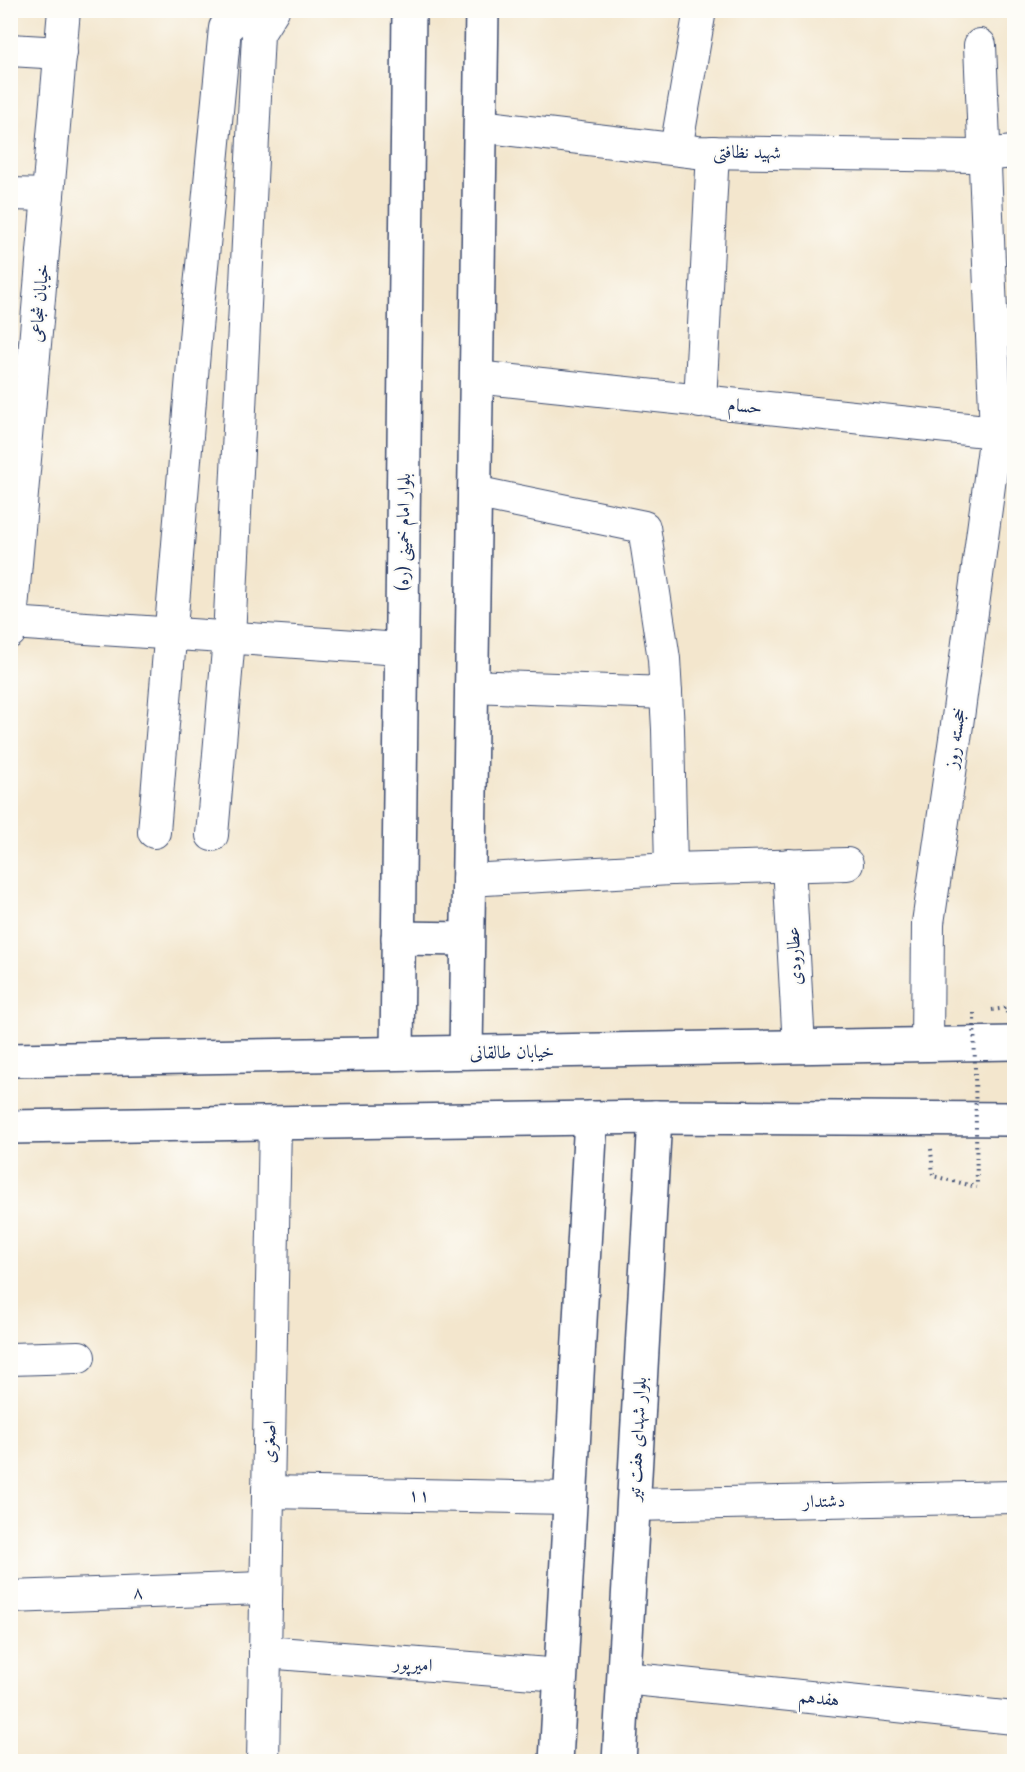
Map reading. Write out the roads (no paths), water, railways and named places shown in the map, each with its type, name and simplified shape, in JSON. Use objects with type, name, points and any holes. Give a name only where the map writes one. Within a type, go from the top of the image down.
[{"type":"main road","name":"بلوار امام خمینی (ره)","points":[[397,1053],[410,10]]},
{"type":"main road","points":[[466,1052],[482,10]]},
{"type":"main road","points":[[398,938],[467,939]]},
{"type":"main road","name":"خیابان طالقانی","points":[[10,1060],[1014,1043]]},
{"type":"main road","points":[[10,1127],[655,1117],[1014,1119]]},
{"type":"main road","name":"بلوار شهدای هفت تیر","points":[[619,1761],[655,1117]]},
{"type":"main road","points":[[556,1761],[591,1118]]},
{"type":"street","name":"خیابان شجاعی","points":[[10,632],[20,416],[48,195],[64,10]]},
{"type":"street","points":[[154,832],[196,328],[225,28],[248,10]]},
{"type":"street","points":[[212,835],[229,638],[258,34],[273,10]]},
{"type":"street","points":[[676,149],[700,10]]},
{"type":"street","name":"خجسته روز","points":[[927,1045],[928,923],[957,724],[1005,433],[1000,153],[980,45]]},
{"type":"street","points":[[10,51],[61,53]]},
{"type":"street","name":"شهید نظافتی","points":[[480,126],[712,152],[972,156],[1000,153]]},
{"type":"street","points":[[700,402],[712,152]]},
{"type":"street","points":[[10,194],[48,195]]},
{"type":"street","name":"حسام","points":[[476,377],[1005,433]]},
{"type":"street","points":[[474,492],[644,527],[664,658],[671,869]]},
{"type":"street","points":[[11,623],[402,650]]},
{"type":"street","points":[[471,686],[666,693]]},
{"type":"street","points":[[468,880],[671,869],[847,864]]},
{"type":"street","name":"عطارودی","points":[[789,865],[799,1047]]},
{"type":"street","name":"اصغری","points":[[262,1761],[275,1123]]},
{"type":"street","points":[[10,1359],[79,1357]]},
{"type":"street","name":"۱۱","points":[[268,1492],[570,1497]]},
{"type":"street","name":"دشتدار","points":[[633,1505],[1014,1497]]},
{"type":"street","name":"۸","points":[[10,1597],[266,1588]]},
{"type":"street","name":"امیرپور","points":[[265,1652],[561,1675]]},
{"type":"street","name":"هفدهم","points":[[624,1678],[1014,1718]]}]
